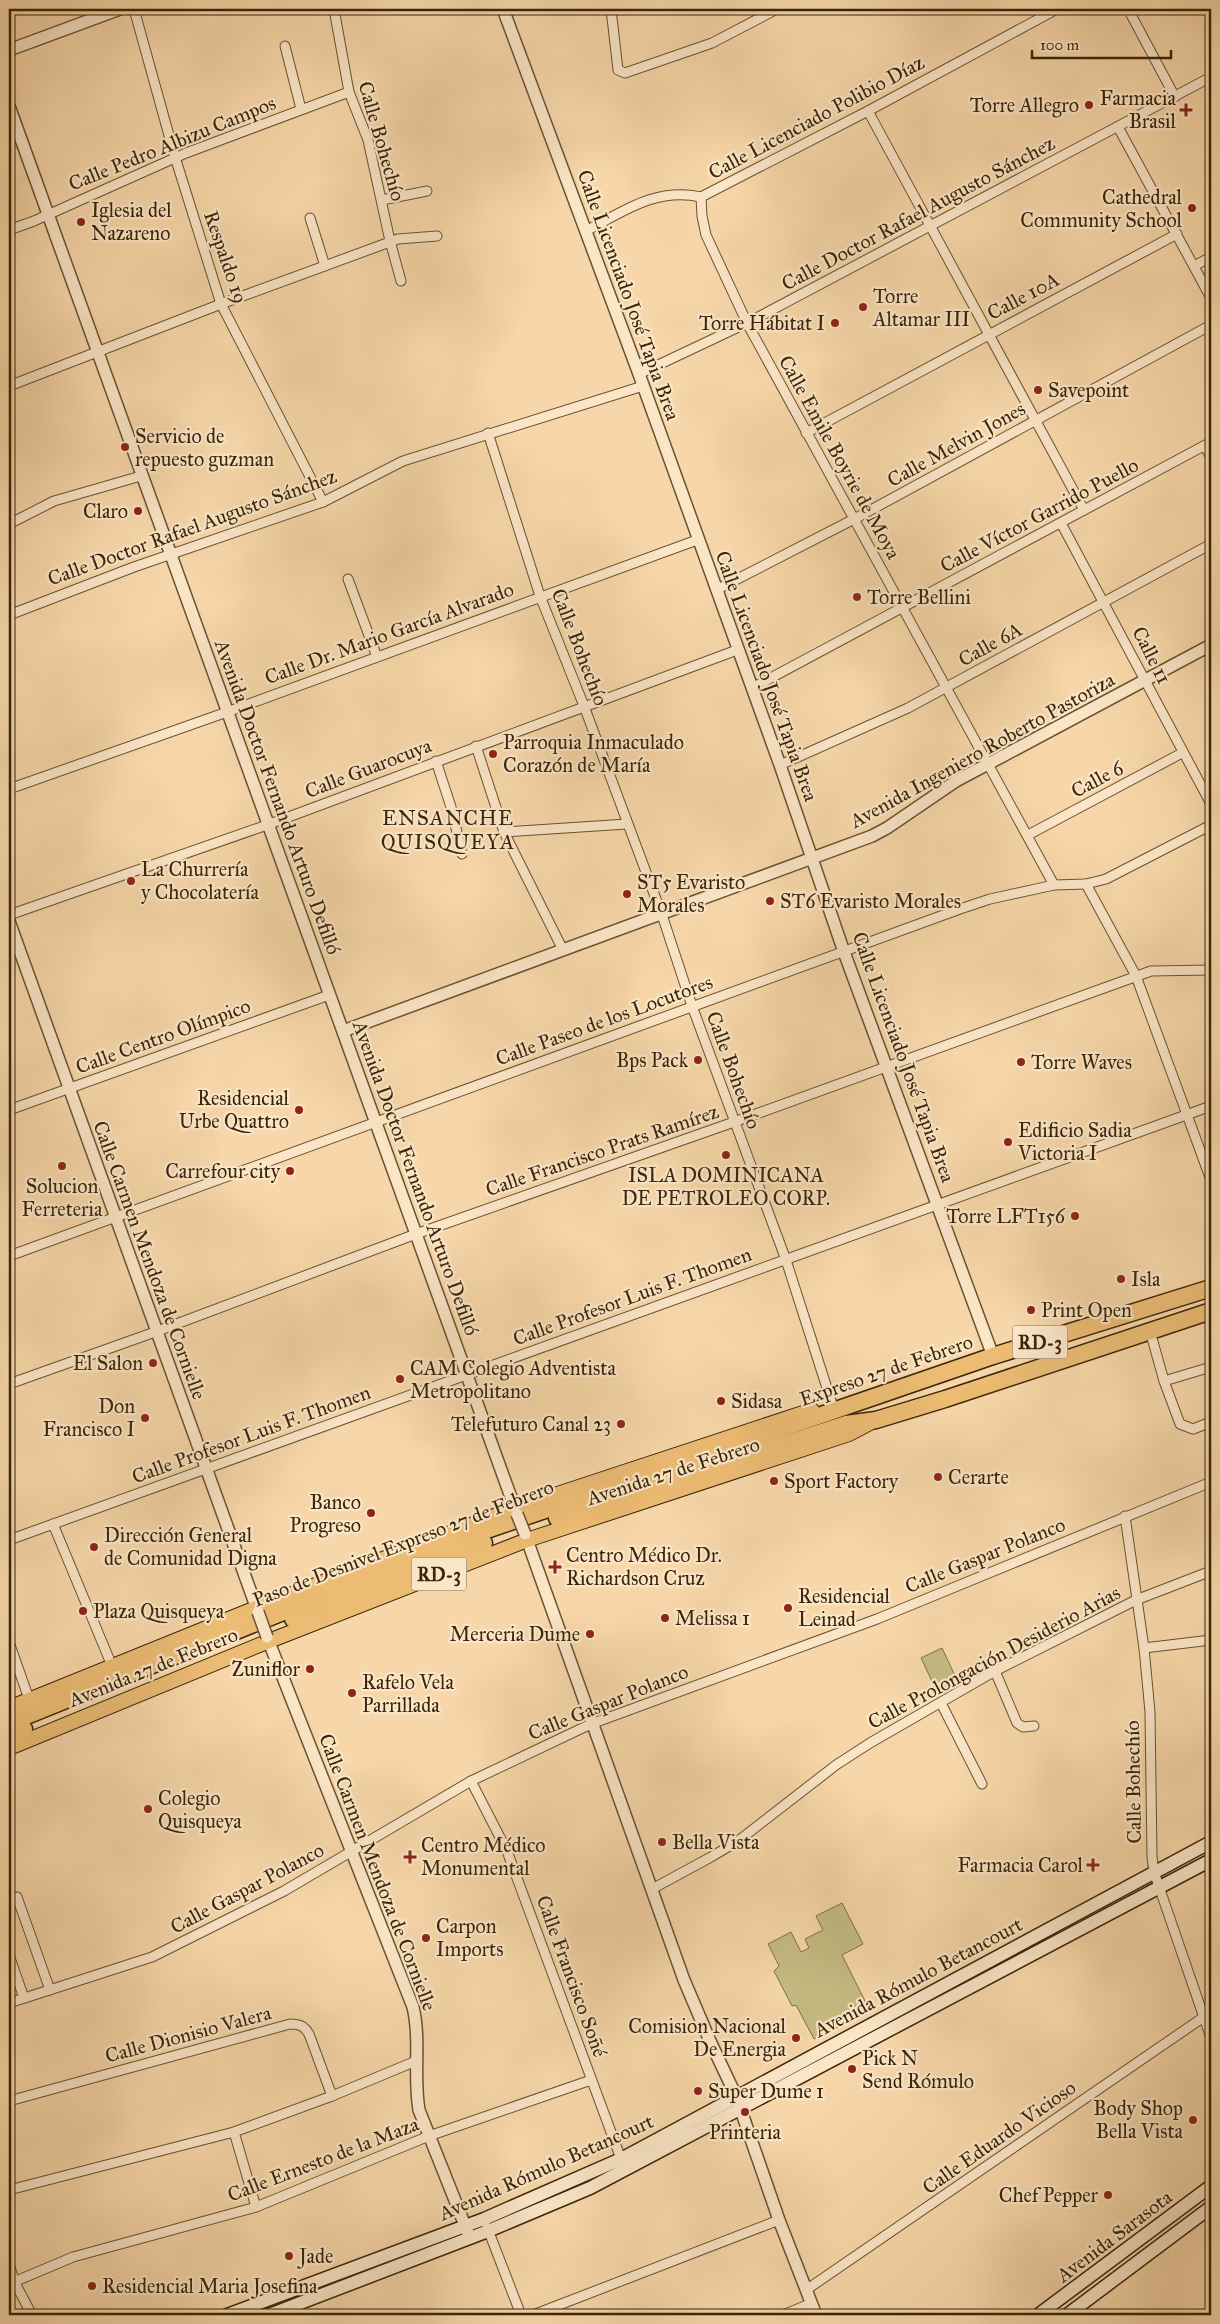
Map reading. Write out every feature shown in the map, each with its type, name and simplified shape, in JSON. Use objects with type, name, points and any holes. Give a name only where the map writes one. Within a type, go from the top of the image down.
[{"type":"highway","name":"Expreso 27 de Febrero","points":[[575,1506],[831,1411],[993,1356],[1211,1288]]},
{"type":"highway","name":"Expreso 27 de Febrero","points":[[575,1506],[836,1427],[876,1420],[1068,1359],[1150,1330],[1211,1313]]},
{"type":"highway","name":"Paso de Desnivel Expreso 27 de Febrero","points":[[13,1721],[137,1676],[575,1506]]},
{"type":"highway","points":[[9,1736],[13,1721]]},
{"type":"main road","name":"Avenida 27 de Febrero","points":[[13,1721],[29,1699],[516,1511],[812,1410],[831,1411]]},
{"type":"main road","name":"Avenida 27 de Febrero","points":[[9,1748],[268,1639],[526,1537],[849,1434],[876,1420]]},
{"type":"main road","name":"Avenida Rómulo Betancourt","points":[[486,2225],[621,2159],[1211,1842]]},
{"type":"main road","name":"Avenida Rómulo Betancourt","points":[[227,2315],[590,2188],[741,2110],[1211,1860]]},
{"type":"main road","name":"Avenida Sarasota","points":[[1038,2315],[1211,2186]]},
{"type":"main road","name":"Avenida Sarasota","points":[[1067,2315],[1211,2207]]},
{"type":"main road","name":"Avenida Rómulo Betancourt","points":[[269,2315],[467,2232]]},
{"type":"street","points":[[9,50],[120,9]]},
{"type":"street","name":"Respaldo 19","points":[[134,9],[175,157],[221,304],[323,502]]},
{"type":"street","name":"Calle Bohechío","points":[[334,9],[349,92],[368,140],[390,242],[402,281]]},
{"type":"street","name":"Calle Licenciado José Tapia Brea","points":[[503,9],[639,374],[697,540],[813,858],[844,952],[993,1356]]},
{"type":"street","points":[[611,9],[618,70],[625,73],[712,43],[778,9]]},
{"type":"street","name":"Calle Licenciado Polibio Díaz","points":[[586,231],[649,198],[670,194],[689,194],[702,197],[868,111],[1057,9]]},
{"type":"street","points":[[1128,9],[1175,97]]},
{"type":"street","points":[[285,46],[301,109]]},
{"type":"street","name":"Calle Doctor Rafael Augusto Sánchez","points":[[639,374],[747,323],[1211,77]]},
{"type":"street","name":"Calle Pedro Albizu Campos","points":[[9,230],[34,221],[175,157],[349,92]]},
{"type":"street","name":"Avenida Doctor Fernando Arturo Defilló","points":[[9,106],[684,1980],[713,2050],[736,2096],[779,2220],[816,2315]]},
{"type":"street","points":[[868,111],[1084,510]]},
{"type":"street","points":[[1118,127],[1211,298]]},
{"type":"street","points":[[382,200],[427,191]]},
{"type":"street","name":"Calle Emile Boyrie de Moya","points":[[702,197],[702,216],[706,235],[747,323],[1054,885]]},
{"type":"street","points":[[310,218],[325,266]]},
{"type":"street","name":"Calle 10A","points":[[806,433],[988,333],[1177,234]]},
{"type":"street","points":[[9,386],[398,238],[437,236]]},
{"type":"street","points":[[1194,266],[1211,257]]},
{"type":"street","name":"Calle Melvin Jones","points":[[716,590],[855,519],[1211,325]]},
{"type":"street","name":"Calle Doctor Rafael Augusto Sánchez","points":[[9,615],[74,589],[323,502],[403,461],[488,433],[553,416],[643,386]]},
{"type":"street","name":"Calle Bohechío","points":[[488,433],[540,596],[584,706],[662,915],[692,1006],[786,1260],[831,1411]]},
{"type":"street","points":[[1208,444],[1211,458]]},
{"type":"street","name":"Calle Víctor Garrido Puello","points":[[752,688],[1208,444]]},
{"type":"street","points":[[9,524],[54,501],[141,476]]},
{"type":"street","name":"Calle 11","points":[[1060,523],[1104,601],[1182,753],[1211,804]]},
{"type":"street","name":"Calle Dr. Mario García Alvarado","points":[[9,789],[228,712],[697,540]]},
{"type":"street","name":"Calle 6A","points":[[780,765],[899,712],[947,688],[1211,544]]},
{"type":"street","points":[[348,579],[377,657]]},
{"type":"street","name":"Avenida Ingeniero Roberto Pastoriza","points":[[343,1031],[872,836],[887,828],[956,781],[1145,682],[1211,645]]},
{"type":"street","name":"Calle Guarocuya","points":[[9,914],[267,825],[737,650]]},
{"type":"street","points":[[476,746],[504,832],[563,950]]},
{"type":"street","name":"Calle 6","points":[[1028,835],[1182,753]]},
{"type":"street","points":[[436,761],[451,807],[462,854]]},
{"type":"street","points":[[504,832],[627,824]]},
{"type":"street","name":"Calle Paseo de los Locutores","points":[[9,1256],[990,899],[1054,885],[1086,884],[1120,873],[1211,825]]},
{"type":"street","points":[[1086,884],[1136,976],[1211,1180]]},
{"type":"street","name":"Calle Carmen Mendoza de Cornielle","points":[[9,921],[257,1610],[413,2007],[417,2030],[415,2076],[417,2100],[429,2136],[467,2232]]},
{"type":"street","name":"Calle Francisco Prats Ramírez","points":[[9,1384],[156,1332],[416,1234],[734,1122],[1151,970],[1211,970]]},
{"type":"street","name":"Calle Centro Olímpico","points":[[9,1110],[329,995]]},
{"type":"street","name":"Calle Profesor Luis F. Thomen","points":[[9,1540],[939,1206],[1211,1106]]},
{"type":"street","points":[[1150,1330],[1164,1382],[1180,1424],[1193,1429],[1211,1422]]},
{"type":"street","points":[[1164,1382],[1211,1367]]},
{"type":"street","name":"Calle Gaspar Polanco","points":[[9,2003],[152,1957],[274,1896],[471,1781],[591,1724],[877,1619],[1211,1482]]},
{"type":"street","name":"Calle Bohechío","points":[[1125,1516],[1144,1648],[1150,1712],[1154,1872],[1158,1887],[1208,2014],[1211,2038]]},
{"type":"street","points":[[53,1524],[112,1666]]},
{"type":"street","name":"Calle Prolongación Desiderio Arias","points":[[652,1889],[711,1858],[738,1840],[836,1765],[995,1672],[1136,1600],[1211,1571]]},
{"type":"street","points":[[1144,1648],[1211,1640]]},
{"type":"street","points":[[9,1642],[29,1699]]},
{"type":"street","points":[[995,1672],[1017,1723],[1022,1727],[1034,1726]]},
{"type":"street","points":[[941,1703],[982,1784]]},
{"type":"street","name":"Calle Francisco Soñé","points":[[471,1781],[508,1851],[621,2159]]},
{"type":"street","points":[[17,1898],[50,1990]]},
{"type":"street","points":[[9,1954],[24,1998]]},
{"type":"street","name":"Calle Eduardo Vicioso","points":[[806,2290],[1208,2014]]},
{"type":"street","name":"Calle Dionisio Valera","points":[[9,2101],[290,2024],[298,2024],[305,2027],[332,2096]]},
{"type":"street","points":[[9,2190],[234,2132],[332,2096],[416,2061]]},
{"type":"street","name":"Calle Ernesto de la Maza","points":[[11,2282],[73,2257],[256,2207],[429,2136],[591,2080]]},
{"type":"street","points":[[234,2132],[256,2207]]},
{"type":"street","points":[[532,2315],[779,2220]]},
{"type":"street","points":[[486,2225],[521,2315]]},
{"type":"street","points":[[9,2263],[11,2282],[32,2315]]},
{"type":"street","points":[[783,2315],[812,2303]]},
{"type":"shaded area","points":[[942,1648],[958,1682],[937,1692],[921,1658]]},
{"type":"shaded area","points":[[842,1903],[863,1944],[842,1955],[870,2011],[814,2039],[796,2005],[792,2006],[774,1971],[779,1966],[768,1944],[791,1932],[801,1952],[809,1948],[805,1939],[823,1930],[816,1916]]},
{"type":"place","name":"Torre Allegro","points":[[1089,105]]},
{"type":"place","name":"Farmacia Brasil","points":[[1186,110]]},
{"type":"place","name":"Cathedral Community School","points":[[1192,208]]},
{"type":"place","name":"Iglesia del Nazareno","points":[[81,222]]},
{"type":"place","name":"Torre Altamar III","points":[[863,307]]},
{"type":"place","name":"Torre Hábitat I","points":[[835,323]]},
{"type":"place","name":"Savepoint","points":[[1038,390]]},
{"type":"place","name":"Servicio de repuesto guzman","points":[[125,447]]},
{"type":"place","name":"Claro","points":[[138,511]]},
{"type":"place","name":"Torre Bellini","points":[[857,597]]},
{"type":"place","name":"Parroquia Inmaculado Corazón de María","points":[[493,754]]},
{"type":"place","name":"La Churrería y Chocolatería","points":[[131,881]]},
{"type":"place","name":"ST5 Evaristo Morales","points":[[627,894]]},
{"type":"place","name":"ST6 Evaristo Morales","points":[[770,901]]},
{"type":"place","name":"Bps Pack","points":[[698,1060]]},
{"type":"place","name":"Torre Waves","points":[[1021,1062]]},
{"type":"place","name":"Residencial Urbe Quattro","points":[[299,1110]]},
{"type":"place","name":"Edificio Sadia Victoria I","points":[[1008,1142]]},
{"type":"place","name":"ISLA DOMINICANA DE PETROLEO CORP.","points":[[726,1155]]},
{"type":"place","name":"Solucion Ferreteria","points":[[62,1166]]},
{"type":"place","name":"Carrefour city","points":[[290,1171]]},
{"type":"place","name":"Torre LFT156","points":[[1075,1216]]},
{"type":"place","name":"Isla","points":[[1121,1279]]},
{"type":"place","name":"Print Open","points":[[1031,1310]]},
{"type":"place","name":"El Salon","points":[[153,1363]]},
{"type":"place","name":"CAM Colegio Adventista Metropolitano","points":[[400,1379]]},
{"type":"place","name":"Sidasa","points":[[721,1401]]},
{"type":"place","name":"Don Francisco I","points":[[145,1418]]},
{"type":"place","name":"Telefuturo Canal 23","points":[[621,1424]]},
{"type":"place","name":"Cerarte","points":[[938,1477]]},
{"type":"place","name":"Sport Factory","points":[[774,1481]]},
{"type":"place","name":"Banco Progreso","points":[[371,1513]]},
{"type":"place","name":"Dirección General de Comunidad Digna","points":[[94,1547]]},
{"type":"place","name":"Centro Médico Dr. Richardson Cruz","points":[[555,1567]]},
{"type":"place","name":"Residencial Leinad","points":[[788,1608]]},
{"type":"place","name":"Plaza Quisqueya","points":[[83,1611]]},
{"type":"place","name":"Melissa 1","points":[[665,1618]]},
{"type":"place","name":"Merceria Dume","points":[[590,1634]]},
{"type":"place","name":"Zuniflor","points":[[310,1669]]},
{"type":"place","name":"Rafelo Vela Parrillada","points":[[352,1693]]},
{"type":"place","name":"Colegio Quisqueya","points":[[148,1809]]},
{"type":"place","name":"Bella Vista","points":[[662,1842]]},
{"type":"place","name":"Centro Médico Monumental","points":[[410,1857]]},
{"type":"place","name":"Farmacia Carol","points":[[1093,1865]]},
{"type":"place","name":"Carpon Imports","points":[[426,1938]]},
{"type":"place","name":"Comision Nacional De Energia","points":[[796,2038]]},
{"type":"place","name":"Pick N Send Rómulo","points":[[852,2069]]},
{"type":"place","name":"Super Dume 1","points":[[698,2091]]},
{"type":"place","name":"Printeria","points":[[745,2112]]},
{"type":"place","name":"Body Shop Bella Vista","points":[[1193,2120]]},
{"type":"place","name":"Chef Pepper","points":[[1108,2195]]},
{"type":"place","name":"Jade","points":[[289,2256]]},
{"type":"place","name":"Residencial Maria Josefina","points":[[92,2286]]},
{"type":"district","name":"ENSANCHE QUISQUEYA","points":[[448,830]]}]
